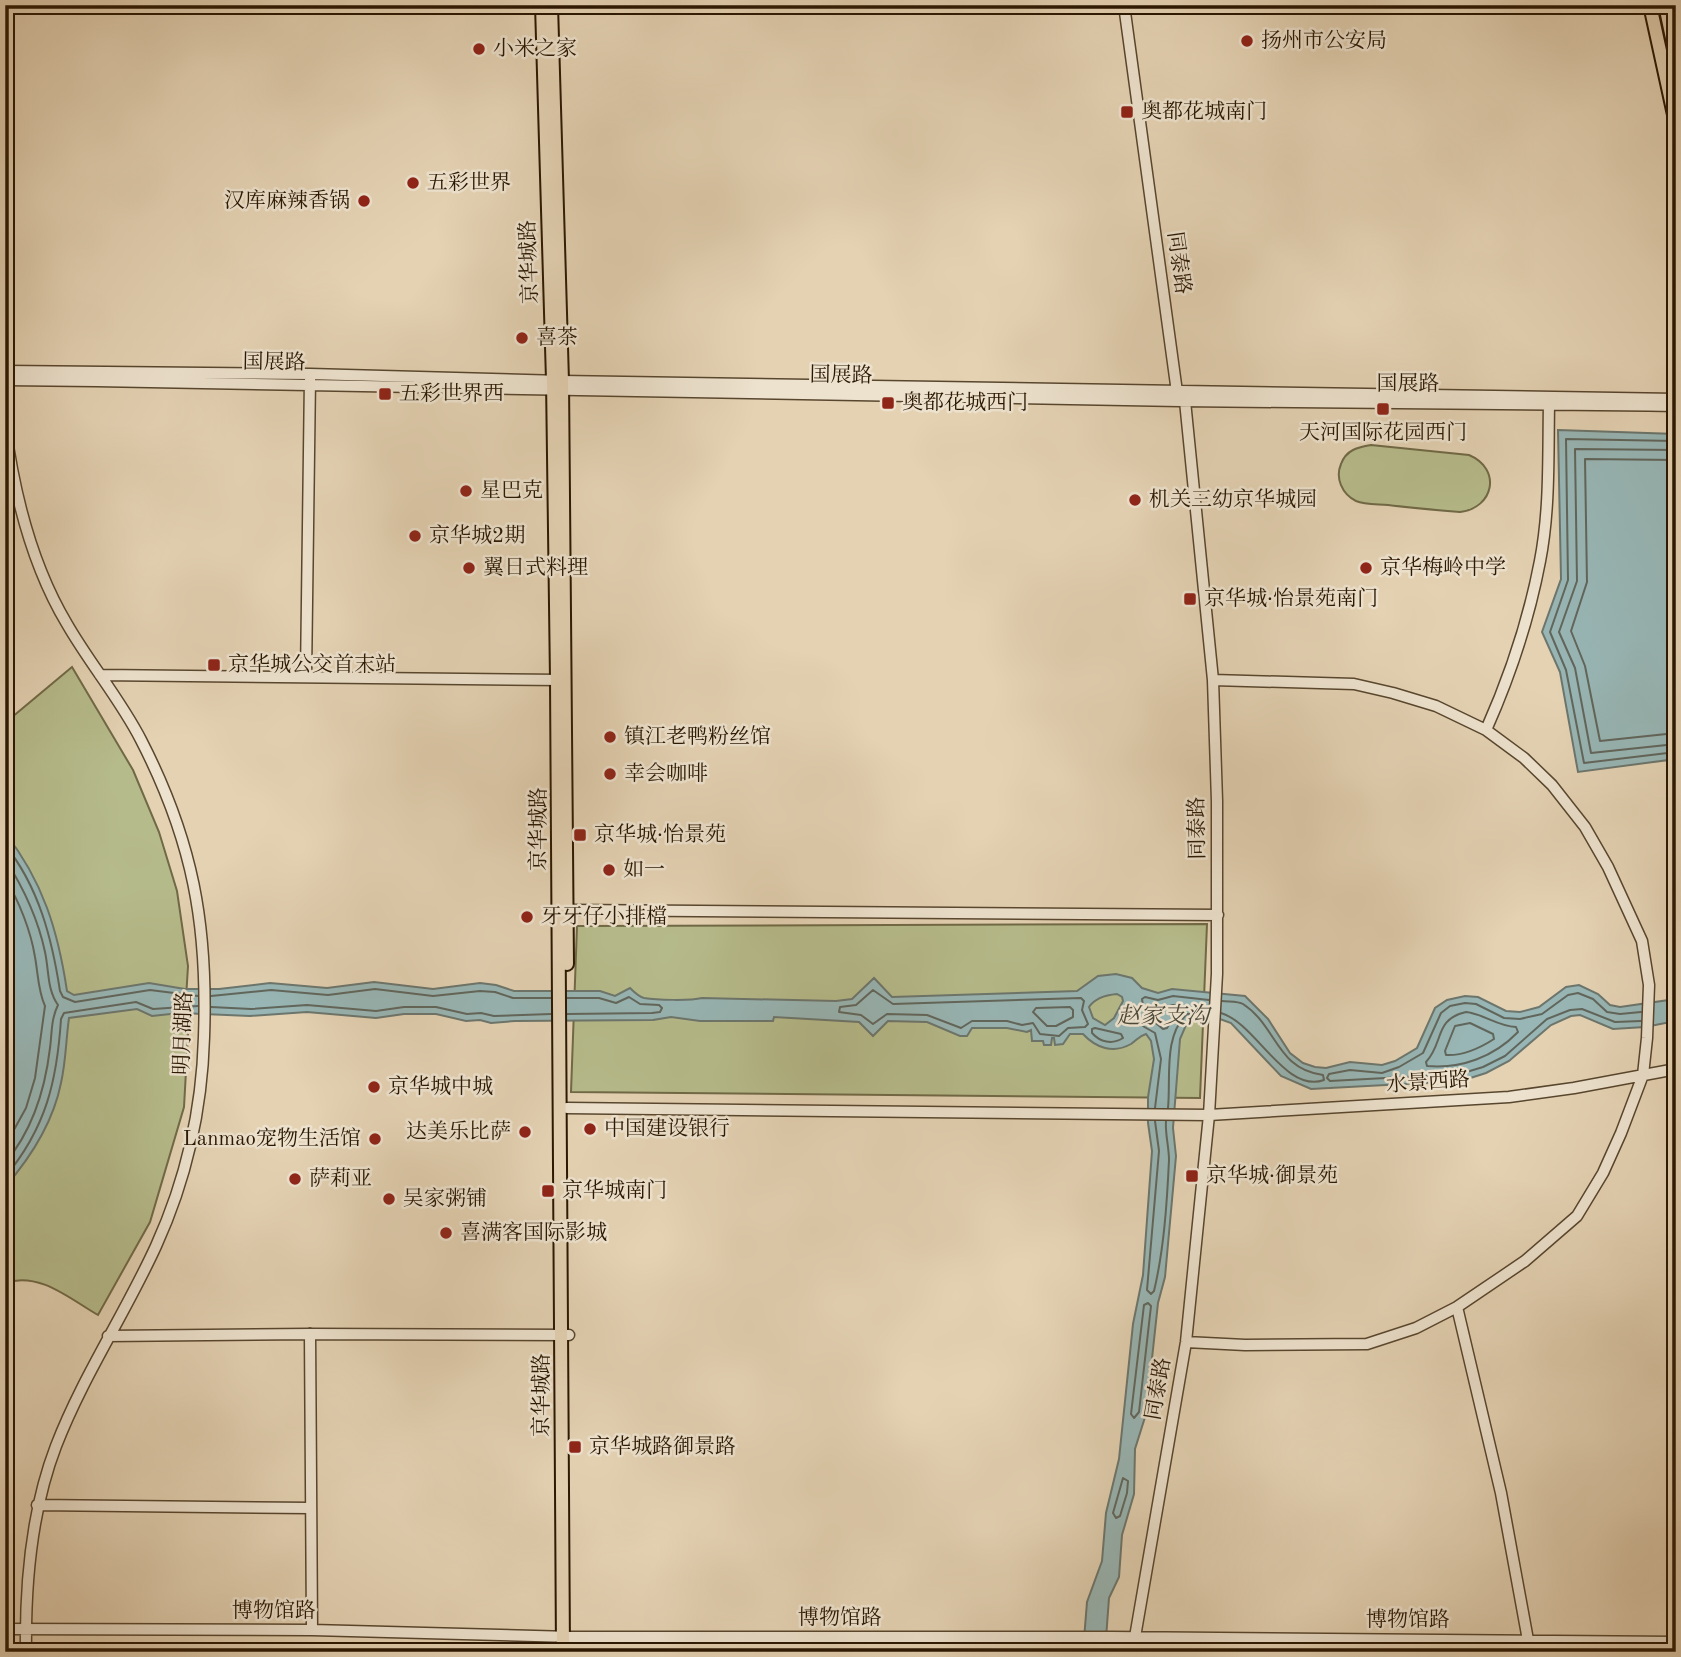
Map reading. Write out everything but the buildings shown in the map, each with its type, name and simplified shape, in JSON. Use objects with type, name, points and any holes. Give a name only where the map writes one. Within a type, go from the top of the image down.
[{"type":"main road","name":"京华城路","points":[[541,5],[558,385]]},
{"type":"main road","name":"京华城路","points":[[551,5],[567,910],[562,976]]},
{"type":"main road","points":[[1650,5],[1676,124]]},
{"type":"main road","points":[[1665,5],[1676,57]]},
{"type":"main road","name":"京华城路","points":[[562,680],[567,1637],[571,1652]]},
{"type":"main road","name":"京华城路","points":[[563,1043],[567,1108],[565,1335]]},
{"type":"main road","name":"京华城路","points":[[563,1652],[567,1637]]},
{"type":"street","name":"同泰路","points":[[1124,5],[1177,391]]},
{"type":"street","name":"国展路","points":[[5,371],[1185,401],[1676,406]]},
{"type":"street","name":"国展路","points":[[5,380],[310,378]]},
{"type":"street","points":[[306,676],[310,378]]},
{"type":"street","name":"国展路","points":[[558,385],[1676,398]]},
{"type":"street","points":[[1177,391],[1185,401]]},
{"type":"street","name":"同泰路","points":[[1135,1652],[1135,1637],[1186,1342],[1209,1115],[1217,974],[1213,680],[1185,401]]},
{"type":"street","points":[[1486,730],[1507,683],[1541,559],[1548,488],[1549,404]]},
{"type":"street","name":"明月湖路","points":[[5,425],[14,487],[37,562],[66,623],[140,737],[165,791],[186,848],[200,912],[205,964],[204,1035],[198,1119],[181,1183],[156,1247],[108,1336],[56,1445],[37,1504],[28,1570],[26,1652]]},
{"type":"street","points":[[100,675],[562,680]]},
{"type":"street","points":[[1186,1342],[1245,1345],[1367,1344],[1416,1328],[1457,1307],[1525,1261],[1577,1216],[1603,1173],[1643,1075],[1648,1016],[1648,985],[1642,941],[1608,867],[1585,827],[1552,785],[1524,758],[1486,730],[1436,706],[1393,693],[1353,684],[1213,680]]},
{"type":"street","points":[[567,910],[1218,915]]},
{"type":"street","name":"水景西路","points":[[567,1108],[1209,1115],[1509,1097],[1676,1069]]},
{"type":"street","points":[[1457,1307],[1501,1493],[1528,1640]]},
{"type":"street","points":[[310,1334],[312,1630]]},
{"type":"street","points":[[108,1336],[565,1335]]},
{"type":"street","points":[[37,1504],[310,1508]]},
{"type":"street","name":"博物馆路","points":[[5,1629],[312,1630],[567,1637],[1135,1637],[1676,1642]]},
{"type":"green space","points":[[1371,445],[1469,455],[1486,469],[1490,487],[1480,503],[1472,509],[1460,512],[1356,501],[1341,485],[1339,469],[1349,452]]},
{"type":"green space","points":[[72,667],[133,770],[159,832],[177,891],[188,966],[184,1031],[188,1035],[184,1107],[150,1222],[98,1315],[54,1288],[30,1281],[5,1283],[5,723]]},
{"type":"green space","points":[[1207,924],[1200,1098],[571,1092],[577,926]]},
{"type":"water","points":[[1558,430],[1676,434],[1676,759],[1578,772],[1560,672],[1542,632],[1561,579]]},
{"type":"water","name":"赵家支沟","points":[[5,833],[39,888],[59,948],[67,991],[74,995],[149,983],[185,989],[219,989],[270,983],[327,988],[374,982],[433,989],[480,983],[514,991],[600,991],[615,996],[630,988],[642,997],[664,1000],[702,998],[836,1001],[852,999],[874,978],[892,997],[1077,991],[1098,976],[1116,974],[1132,978],[1142,988],[1158,993],[1172,989],[1245,996],[1268,1019],[1290,1053],[1303,1063],[1326,1068],[1350,1062],[1382,1065],[1395,1061],[1417,1048],[1435,1008],[1447,1000],[1465,996],[1478,997],[1506,1011],[1520,1012],[1539,1007],[1566,987],[1579,985],[1598,994],[1610,1005],[1620,1007],[1676,999],[1676,1021],[1645,1027],[1613,1029],[1580,1015],[1571,1016],[1551,1025],[1509,1061],[1486,1073],[1461,1081],[1311,1089],[1281,1076],[1231,1023],[1220,1019],[1191,1020],[1186,1025],[1180,1039],[1173,1128],[1176,1156],[1165,1277],[1158,1303],[1146,1414],[1135,1449],[1134,1494],[1122,1535],[1119,1577],[1109,1598],[1105,1652],[1083,1652],[1087,1602],[1102,1561],[1106,1513],[1119,1459],[1133,1324],[1143,1275],[1152,1151],[1148,1097],[1154,1059],[1151,1041],[1146,1034],[1124,1047],[1111,1049],[1093,1043],[1083,1034],[1070,1034],[1063,1044],[1055,1045],[1052,1038],[1051,1045],[1044,1045],[1043,1041],[1032,1041],[1031,1030],[1027,1032],[1007,1028],[972,1028],[967,1036],[960,1036],[927,1022],[888,1021],[873,1036],[859,1022],[774,1017],[773,1021],[700,1021],[671,1017],[653,1020],[491,1023],[436,1014],[404,1014],[376,1018],[307,1012],[250,1016],[180,1013],[152,1016],[137,1009],[69,1018],[63,1075],[53,1112],[32,1151],[5,1187]],"holes":[[[1113,994],[1122,997],[1123,1001],[1114,1018],[1105,1025],[1093,1018],[1089,1007],[1094,1001]]]},
{"type":"place","name":"扬州市公安局","points":[[1247,41]]},
{"type":"place","name":"小米之家","points":[[479,49]]},
{"type":"place","name":"奥都花城南门","points":[[1127,112]]},
{"type":"place","name":"五彩世界","points":[[413,183]]},
{"type":"place","name":"汉库麻辣香锅","points":[[364,201]]},
{"type":"place","name":"喜茶","points":[[522,338]]},
{"type":"place","name":"五彩世界西","points":[[385,394]]},
{"type":"place","name":"奥都花城西门","points":[[888,403]]},
{"type":"place","name":"天河国际花园西门","points":[[1383,409]]},
{"type":"place","name":"星巴克","points":[[466,491]]},
{"type":"place","name":"机关三幼京华城园","points":[[1135,500]]},
{"type":"place","name":"京华城2期","points":[[415,536]]},
{"type":"place","name":"翼日式料理","points":[[469,568]]},
{"type":"place","name":"京华梅岭中学","points":[[1366,568]]},
{"type":"place","name":"京华城·怡景苑南门","points":[[1190,599]]},
{"type":"place","name":"京华城公交首末站","points":[[214,665]]},
{"type":"place","name":"镇江老鸭粉丝馆","points":[[610,737]]},
{"type":"place","name":"幸会咖啡","points":[[610,774]]},
{"type":"place","name":"京华城·怡景苑","points":[[580,835]]},
{"type":"place","name":"如一","points":[[609,870]]},
{"type":"place","name":"牙牙仔小排檔","points":[[527,917]]},
{"type":"place","name":"京华城中城","points":[[374,1087]]},
{"type":"place","name":"中国建设银行","points":[[590,1129]]},
{"type":"place","name":"达美乐比萨","points":[[525,1132]]},
{"type":"place","name":"Lanmao宠物生活馆","points":[[375,1139]]},
{"type":"place","name":"京华城·御景苑","points":[[1192,1176]]},
{"type":"place","name":"萨莉亚","points":[[295,1179]]},
{"type":"place","name":"京华城南门","points":[[548,1191]]},
{"type":"place","name":"吴家粥铺","points":[[389,1199]]},
{"type":"place","name":"喜满客国际影城","points":[[446,1233]]},
{"type":"place","name":"京华城路御景路","points":[[575,1447]]}]
